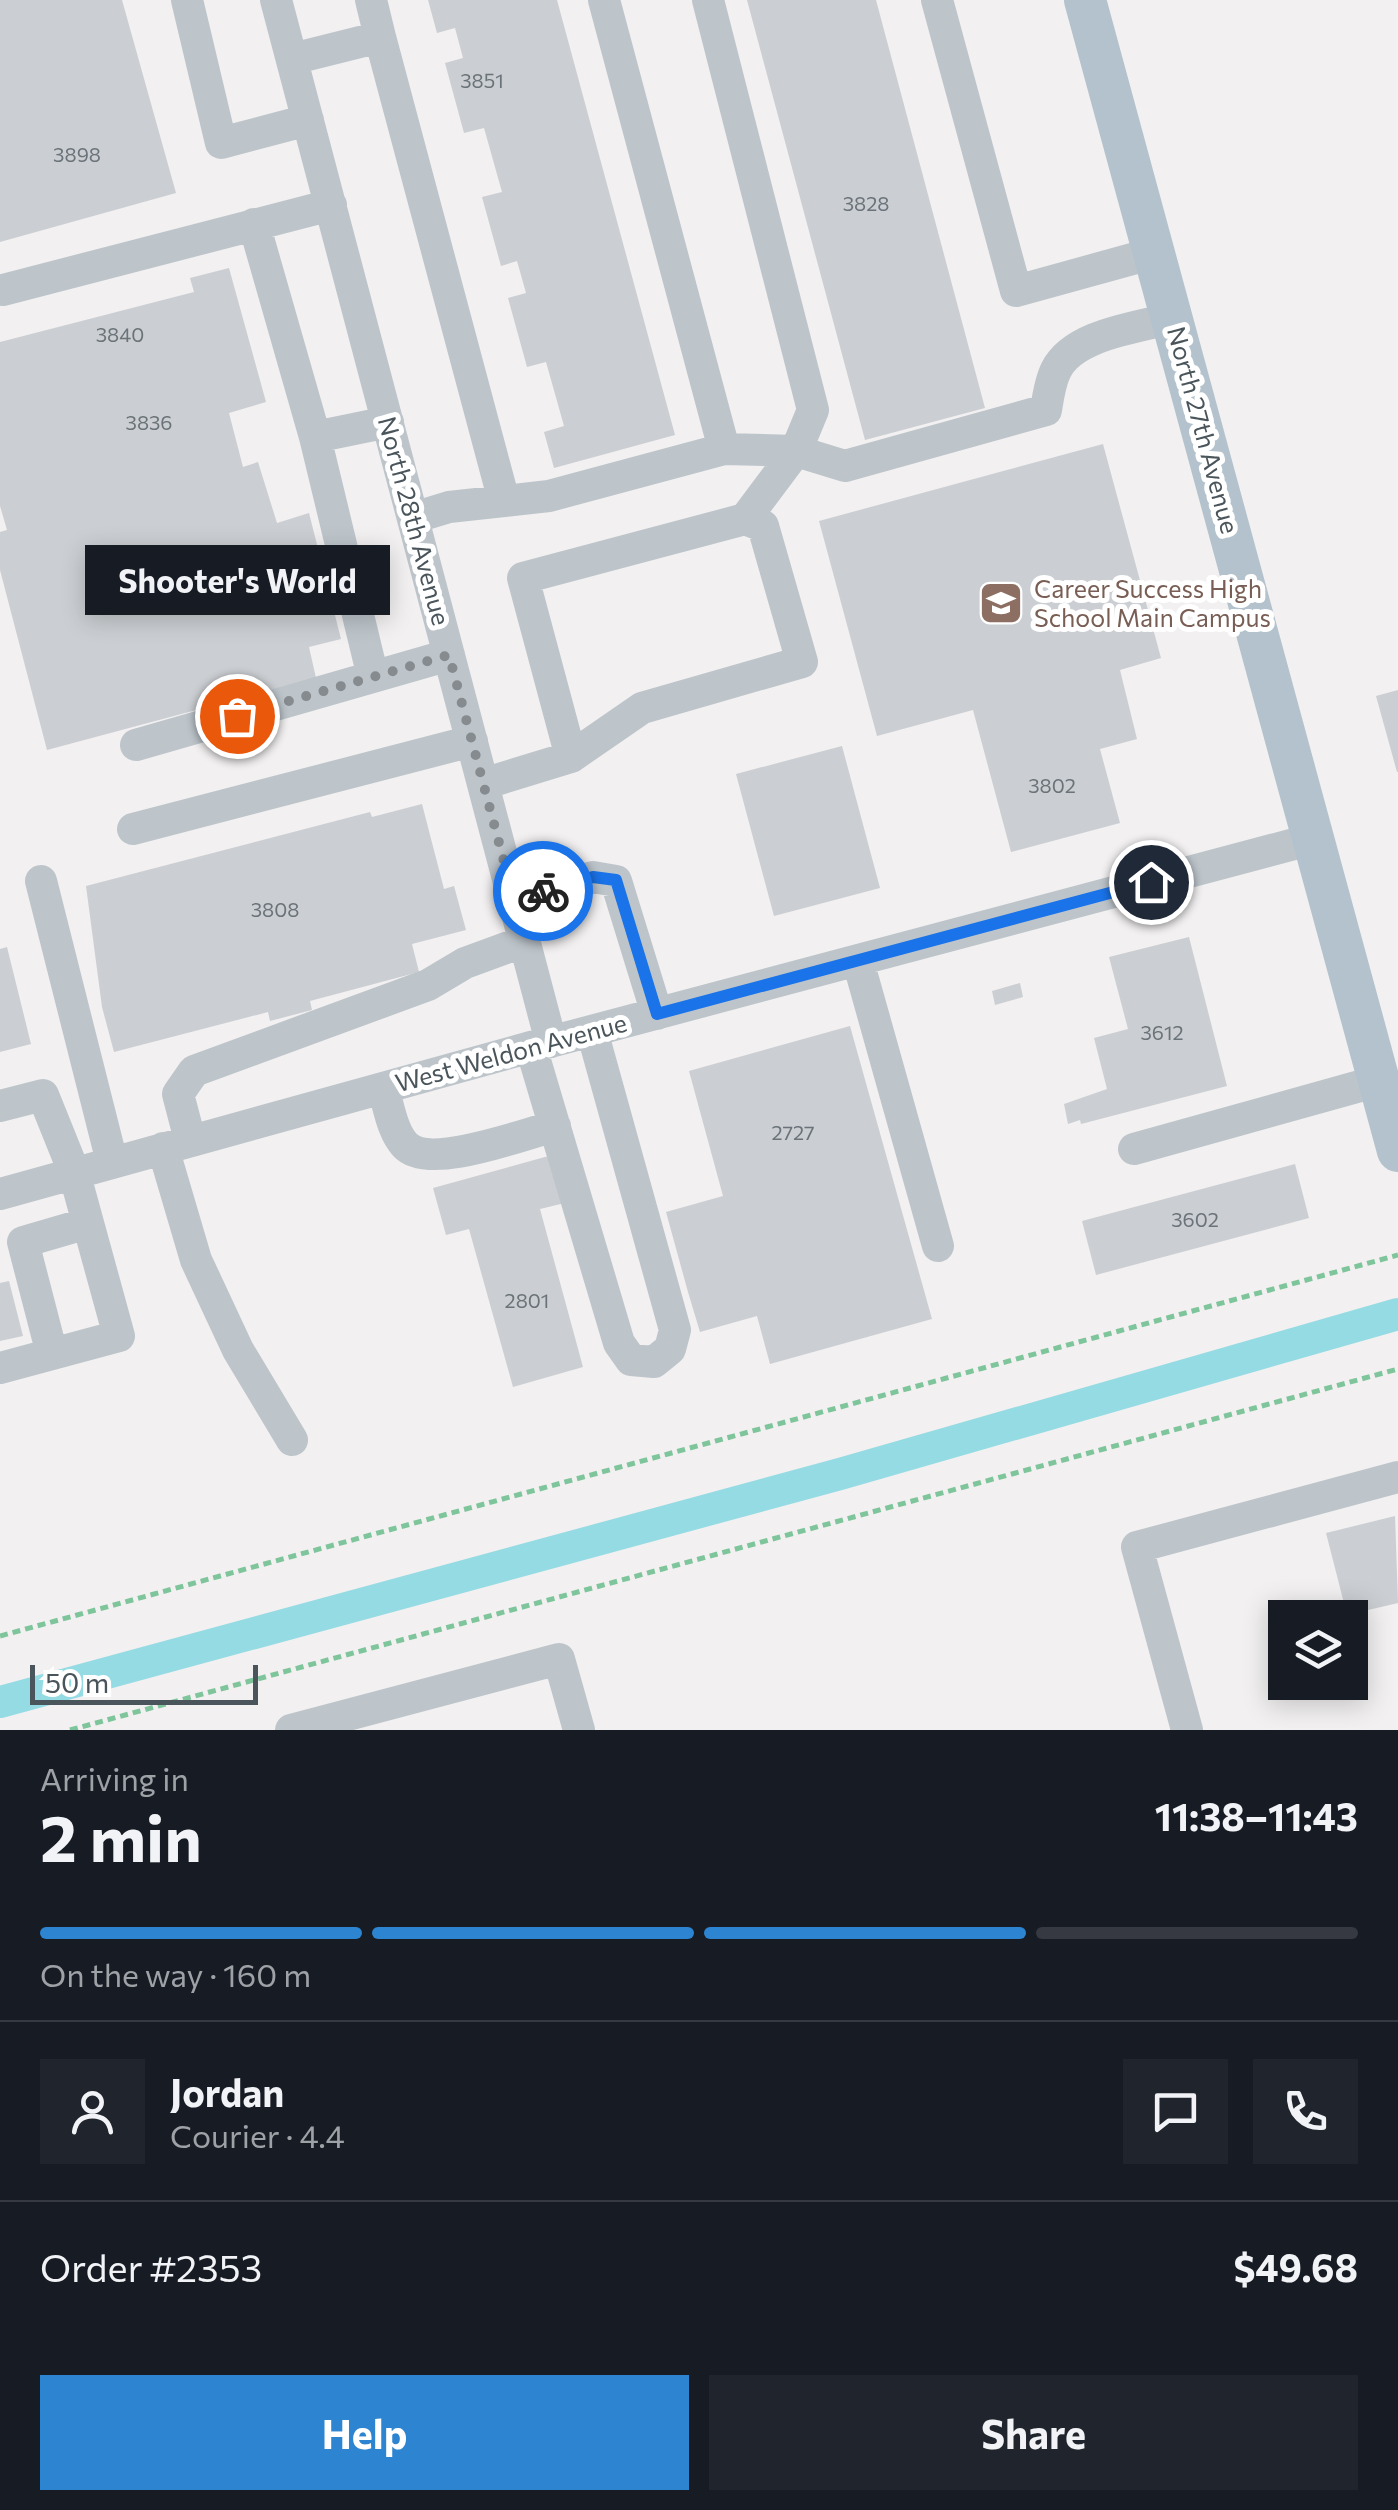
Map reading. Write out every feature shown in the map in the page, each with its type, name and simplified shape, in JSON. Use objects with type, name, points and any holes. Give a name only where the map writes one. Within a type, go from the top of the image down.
[{"type":"main road","name":"North 27th Avenue","points":[[1085,0],[1398,1151]]},
{"type":"street","points":[[187,0],[221,143],[308,120]]},
{"type":"street","name":"North 28th Avenue","points":[[276,0],[525,941],[554,1126],[619,1343],[631,1360],[654,1362],[670,1349],[675,1330],[592,1031]]},
{"type":"street","points":[[371,0],[504,501]]},
{"type":"street","points":[[604,0],[724,449]]},
{"type":"street","points":[[570,758],[523,578],[745,518],[796,452],[813,410],[708,0]]},
{"type":"street","points":[[937,0],[1016,291],[1154,253]]},
{"type":"street","points":[[292,59],[380,37]]},
{"type":"street","points":[[3,290],[331,205]]},
{"type":"street","points":[[254,224],[315,437],[373,677]]},
{"type":"street","points":[[413,518],[449,508],[549,496],[724,449],[796,452],[845,466],[1046,410],[1056,370],[1067,354],[1083,344],[1172,318]]},
{"type":"street","points":[[315,437],[388,422]]},
{"type":"street","points":[[483,784],[570,758],[642,708],[802,662],[763,526],[745,518]]},
{"type":"street","points":[[136,745],[449,655]]},
{"type":"street","points":[[132,829],[472,742]]},
{"type":"street","name":"West Weldon Avenue","points":[[0,1194],[1314,839]]},
{"type":"street","points":[[514,899],[593,877],[616,880],[657,1014]]},
{"type":"street","points":[[40,881],[112,1162]]},
{"type":"street","points":[[292,1440],[238,1350],[196,1260],[177,1144],[178,1094],[194,1071],[428,985],[465,963],[525,941]]},
{"type":"street","points":[[858,960],[938,1246]]},
{"type":"street","points":[[1134,1149],[1378,1081]]},
{"type":"street","points":[[383,1088],[397,1135],[409,1150],[430,1156],[554,1126]]},
{"type":"street","points":[[0,1106],[43,1095],[74,1172],[119,1336],[0,1368]]},
{"type":"street","points":[[52,1354],[23,1242],[88,1223]]},
{"type":"street","points":[[1187,1730],[1137,1547],[1398,1477]]},
{"type":"street","points":[[291,1730],[559,1659],[579,1730]]},
{"type":"path","points":[[0,1636],[1398,1255]]},
{"type":"path","points":[[70,1730],[1398,1368]]},
{"type":"building","points":[[0,0],[122,0],[176,193],[0,242]]},
{"type":"building","points":[[428,0],[557,0],[675,435],[554,468],[544,432],[564,426],[546,362],[527,367],[508,298],[526,293],[517,261],[501,266],[482,197],[502,192],[484,128],[464,133],[445,63],[463,58],[455,28],[437,33]]},
{"type":"building","points":[[747,0],[876,0],[985,408],[865,440]]},
{"type":"building","points":[[229,268],[266,402],[229,413],[243,467],[258,462],[277,523],[309,513],[341,639],[309,647],[316,678],[47,750],[0,570],[0,532],[7,530],[0,506],[0,342],[194,292],[190,278]]},
{"type":"building","points":[[1103,444],[1161,658],[1120,670],[1137,739],[1100,749],[1120,823],[1011,852],[973,710],[877,736],[819,521]]},
{"type":"building","points":[[1398,690],[1398,772],[1397,772],[1376,696]]},
{"type":"building","points":[[842,746],[880,888],[774,916],[736,774]]},
{"type":"building","points":[[422,804],[444,889],[454,886],[466,930],[412,944],[419,972],[310,1001],[312,1010],[270,1021],[268,1012],[114,1052],[102,1007],[86,886],[370,812],[372,817]]},
{"type":"building","points":[[1189,937],[1227,1086],[1081,1124],[1080,1120],[1068,1124],[1064,1104],[1107,1089],[1094,1038],[1128,1029],[1109,957]]},
{"type":"building","points":[[7,947],[31,1044],[0,1052],[0,949]]},
{"type":"building","points":[[1020,983],[1023,997],[995,1005],[992,991]]},
{"type":"building","points":[[850,1026],[932,1319],[770,1364],[757,1316],[700,1332],[688,1292],[666,1212],[723,1196],[689,1071]]},
{"type":"building","points":[[552,1155],[565,1203],[540,1209],[583,1367],[513,1387],[469,1229],[446,1235],[433,1188]]},
{"type":"building","points":[[1295,1164],[1309,1218],[1096,1275],[1082,1221]]},
{"type":"building","points":[[9,1281],[23,1336],[0,1341],[0,1283]]},
{"type":"building","points":[[1395,1516],[1398,1603],[1368,1610],[1368,1600],[1343,1600],[1326,1533]]},
{"type":"waterway","points":[[0,1702],[840,1474],[1398,1314]]},
{"type":"way so far","points":[[237,716],[449,655],[514,899],[543,891]]},
{"type":"place","name":"Career Success High School Main Campus","points":[[1001,603]]},
{"type":"place","name":"Shooter's World","points":[[237,716]]},
{"type":"route","points":[[543,891],[593,877],[616,880],[626,902],[657,1014],[1151,882]]}]
